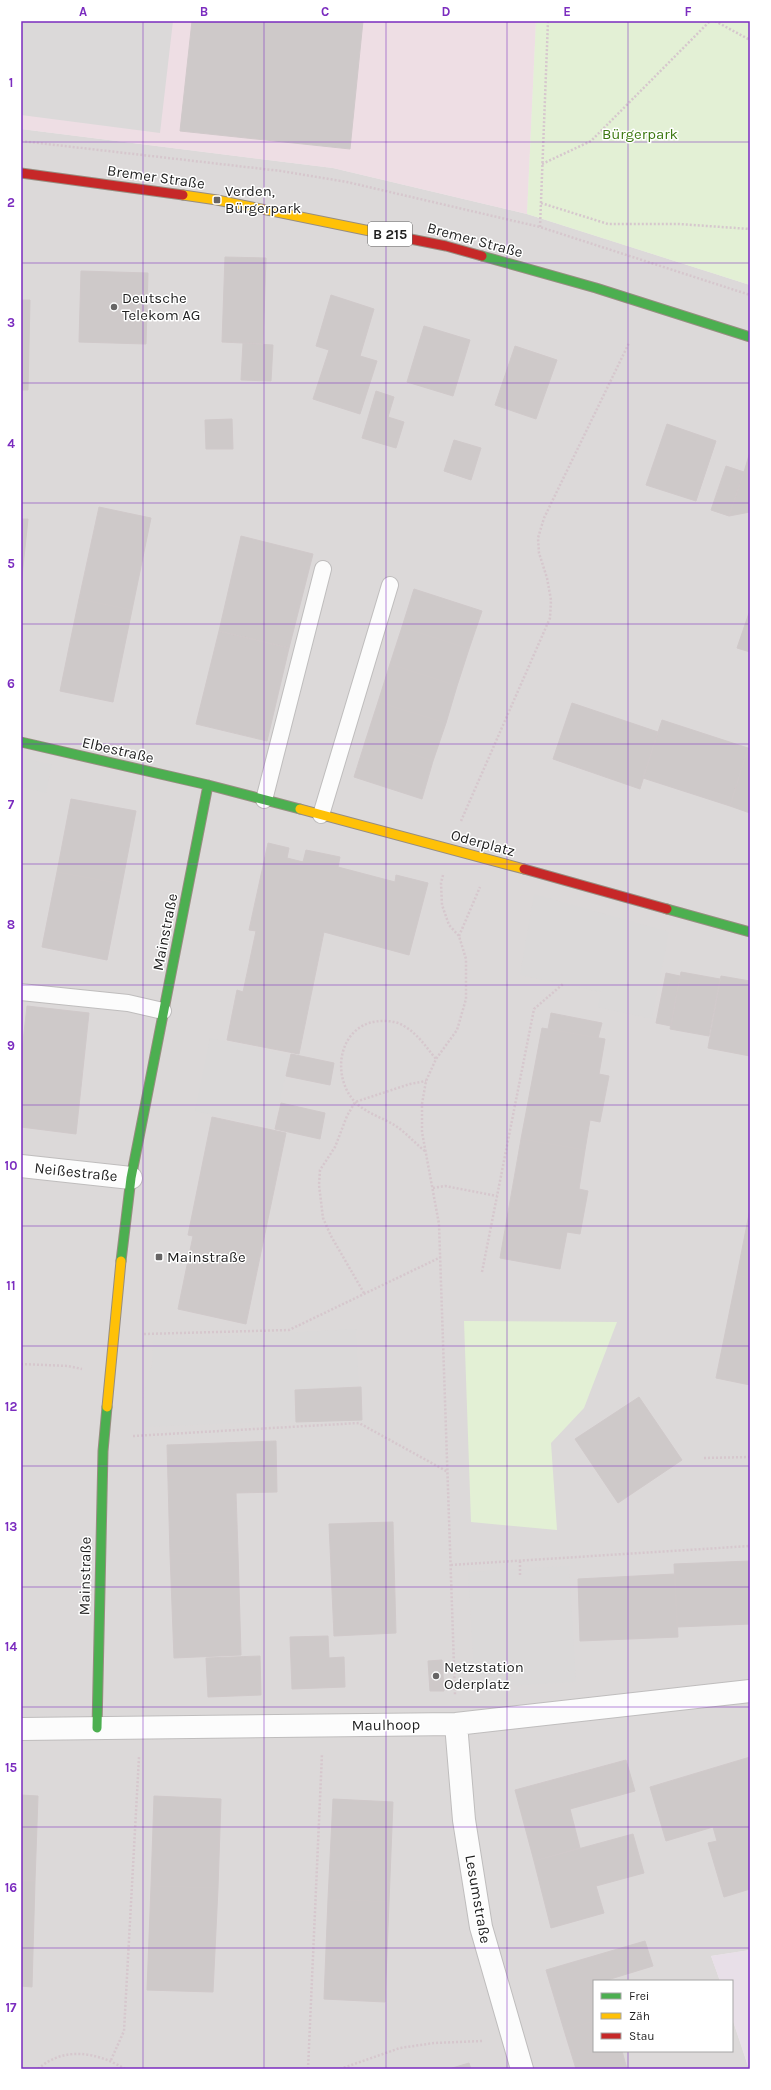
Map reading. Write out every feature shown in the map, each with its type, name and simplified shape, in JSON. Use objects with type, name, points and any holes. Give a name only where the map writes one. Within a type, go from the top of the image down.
[{"type":"street","name":"Bremer Straße","points":[[21,174],[217,200],[446,246],[596,288],[750,337]]},
{"type":"street","name":"Elbestraße","points":[[21,742],[208,785]]},
{"type":"street","name":"Oderplatz","points":[[208,785],[452,849],[750,932]]},
{"type":"street","name":"Mainstraße","points":[[97,1728],[98,1584],[103,1451],[109,1374],[131,1178],[208,785]]},
{"type":"street","name":"Neißestraße","points":[[21,1166],[131,1178]]},
{"type":"street","name":"Maulhoop","points":[[21,1729],[456,1724],[750,1692]]},
{"type":"street","name":"Lesumstraße","points":[[456,1724],[464,1820],[481,1927],[511,2036],[522,2069]]},
{"type":"lane","points":[[264,800],[323,569]]},
{"type":"lane","points":[[321,815],[390,585]]},
{"type":"lane","points":[[21,992],[128,1003],[163,1011]]},
{"type":"path","points":[[540,227],[548,21]]},
{"type":"path","points":[[542,164],[590,141],[710,21]]},
{"type":"path","points":[[715,21],[750,40]]},
{"type":"path","points":[[21,141],[281,170],[347,182],[540,227],[750,295]]},
{"type":"path","points":[[541,203],[608,224],[679,224],[750,229]]},
{"type":"path","points":[[456,1724],[440,1224],[422,1132],[422,1104],[426,1081],[436,1059],[457,1030],[466,999],[466,959],[459,936],[449,925],[442,905],[441,883],[462,820],[550,618],[552,600],[539,553],[538,538],[544,518],[629,343]]},
{"type":"path","points":[[459,936],[482,883]]},
{"type":"path","points":[[482,1272],[534,1009],[563,984]]},
{"type":"path","points":[[425,1151],[400,1128],[366,1110],[355,1102],[347,1090],[343,1078],[341,1059],[346,1043],[362,1024],[384,1021],[404,1026],[418,1036],[436,1059]]},
{"type":"path","points":[[364,1293],[323,1218],[319,1185],[320,1170],[334,1147],[347,1116],[355,1102],[410,1084],[426,1081]]},
{"type":"path","points":[[433,1188],[445,1186],[497,1196]]},
{"type":"path","points":[[142,1334],[289,1330],[441,1257]]},
{"type":"path","points":[[21,1364],[68,1366],[109,1374]]},
{"type":"path","points":[[132,1436],[359,1423],[448,1472]]},
{"type":"path","points":[[704,1458],[750,1457]]},
{"type":"path","points":[[451,1565],[750,1546]]},
{"type":"path","points":[[520,1560],[520,1577]]},
{"type":"path","points":[[308,2069],[323,1726]]},
{"type":"path","points":[[111,2060],[124,2031],[139,1757]]},
{"type":"path","points":[[340,2069],[400,2048],[434,2043],[478,2042],[511,2036]]},
{"type":"path","points":[[38,2069],[46,2062],[76,2052],[111,2060],[125,2069]]},
{"type":"shaded area","points":[[21,21],[536,21],[527,214],[333,168],[21,129]]},
{"type":"shaded area","points":[[21,21],[173,21],[160,133],[21,115]]},
{"type":"shaded area","points":[[21,129],[333,168],[527,214],[750,285],[750,1950],[711,1956],[720,1980],[593,1980],[593,2052],[733,2052],[733,2021],[749,2069],[21,2069]]},
{"type":"shaded area","points":[[21,758],[52,764],[46,793],[21,787]]},
{"type":"shaded area","points":[[534,894],[669,932],[652,1019],[598,1007],[601,992],[520,975]]},
{"type":"shaded area","points":[[210,1038],[290,1055],[274,1128],[195,1111]]},
{"type":"shaded area","points":[[356,1329],[359,1386],[294,1389],[295,1421],[145,1427],[143,1395],[152,1364],[153,1340]]},
{"type":"shaded area","points":[[569,1566],[576,1682],[475,1688],[468,1572]]},
{"type":"shaded area","points":[[750,1950],[750,2069],[733,2021],[733,1980],[720,1980],[711,1956]]},
{"type":"green space","name":"Bürgerpark","points":[[536,21],[750,21],[750,285],[527,214]]},
{"type":"green space","points":[[464,1321],[617,1322],[584,1408],[551,1443],[557,1530],[471,1522]]},
{"type":"building","points":[[192,21],[363,21],[350,149],[180,131]]},
{"type":"building","points":[[225,257],[266,258],[263,344],[222,342]]},
{"type":"building","name":"Deutsche Telekom AG","points":[[81,271],[148,273],[146,344],[79,342]]},
{"type":"building","points":[[331,295],[374,309],[360,356],[377,361],[360,414],[313,399],[329,350],[316,346]]},
{"type":"building","points":[[21,300],[30,300],[28,390],[21,390]]},
{"type":"building","points":[[424,326],[470,340],[453,396],[407,382]]},
{"type":"building","points":[[243,343],[273,345],[271,381],[241,380]]},
{"type":"building","points":[[515,346],[557,360],[536,419],[495,405]]},
{"type":"building","points":[[376,391],[394,397],[388,417],[404,422],[396,448],[362,438]]},
{"type":"building","points":[[232,419],[233,449],[206,449],[205,420]]},
{"type":"building","points":[[667,424],[716,441],[696,501],[646,485]]},
{"type":"building","points":[[454,440],[481,448],[471,480],[444,471]]},
{"type":"building","points":[[750,452],[750,512],[729,516],[744,472]]},
{"type":"building","points":[[726,466],[744,472],[729,516],[711,510]]},
{"type":"building","points":[[99,507],[151,518],[132,610],[79,599]]},
{"type":"building","points":[[21,519],[28,519],[21,586]]},
{"type":"building","points":[[241,536],[313,554],[289,648],[219,631]]},
{"type":"building","points":[[414,589],[482,611],[469,649],[402,627]]},
{"type":"building","points":[[79,599],[132,610],[113,702],[60,691]]},
{"type":"building","points":[[750,613],[750,652],[737,648]]},
{"type":"building","points":[[402,627],[469,649],[457,686],[390,664]]},
{"type":"building","points":[[219,631],[289,648],[267,741],[196,724]]},
{"type":"building","points":[[390,664],[457,686],[446,723],[378,702]]},
{"type":"building","points":[[378,702],[446,723],[433,761],[366,739]]},
{"type":"building","points":[[572,703],[658,732],[640,789],[553,759]]},
{"type":"building","points":[[662,720],[748,748],[730,806],[643,778]]},
{"type":"building","points":[[366,739],[433,761],[422,799],[354,777]]},
{"type":"building","points":[[748,748],[750,749],[750,813],[730,806]]},
{"type":"building","points":[[71,799],[136,811],[122,884],[57,872]]},
{"type":"building","points":[[268,843],[289,848],[287,858],[303,862],[306,850],[340,857],[338,867],[395,882],[396,875],[428,883],[409,955],[324,932],[299,1054],[227,1040],[237,990],[243,992],[256,931],[249,930]]},
{"type":"building","points":[[57,872],[122,884],[107,960],[42,947]]},
{"type":"building","points":[[681,972],[720,979],[709,1036],[670,1029]]},
{"type":"building","points":[[666,973],[680,976],[671,1026],[656,1023]]},
{"type":"building","points":[[721,976],[750,981],[750,1056],[708,1048]]},
{"type":"building","points":[[27,1006],[89,1013],[76,1134],[21,1127],[21,1060]]},
{"type":"building","points":[[551,1013],[602,1023],[598,1038],[548,1029]]},
{"type":"building","points":[[542,1028],[605,1039],[599,1074],[609,1076],[600,1122],[590,1120],[585,1150],[521,1139]]},
{"type":"building","points":[[291,1054],[334,1063],[330,1085],[286,1076]]},
{"type":"building","points":[[281,1103],[325,1113],[320,1139],[275,1129]]},
{"type":"building","points":[[212,1117],[286,1133],[246,1324],[178,1309],[193,1236],[188,1235]]},
{"type":"building","points":[[521,1139],[585,1150],[579,1189],[588,1191],[580,1234],[567,1232],[560,1269],[500,1258]]},
{"type":"building","points":[[750,1209],[750,1278],[737,1275]]},
{"type":"building","points":[[737,1275],[750,1278],[750,1385],[716,1378]]},
{"type":"building","points":[[361,1387],[362,1420],[296,1422],[295,1390]]},
{"type":"building","points":[[639,1397],[682,1460],[618,1503],[575,1439]]},
{"type":"building","points":[[276,1441],[277,1492],[236,1493],[238,1552],[170,1554],[167,1445]]},
{"type":"building","points":[[393,1522],[396,1633],[334,1636],[329,1524]]},
{"type":"building","points":[[238,1552],[241,1655],[174,1658],[170,1554]]},
{"type":"building","points":[[750,1561],[750,1624],[677,1627],[674,1564]]},
{"type":"building","points":[[675,1574],[678,1637],[580,1641],[578,1579]]},
{"type":"building","points":[[328,1636],[329,1658],[344,1657],[345,1687],[292,1689],[290,1637]]},
{"type":"building","points":[[260,1656],[261,1695],[208,1697],[206,1658]]},
{"type":"building","name":"Netzstation Oderplatz","points":[[442,1660],[444,1691],[430,1691],[428,1661]]},
{"type":"building","points":[[750,1757],[750,1889],[724,1897],[708,1843],[717,1841],[713,1827],[666,1841],[650,1787]]},
{"type":"building","points":[[626,1760],[635,1791],[570,1809],[580,1848],[534,1861],[515,1790]]},
{"type":"building","points":[[21,1795],[38,1796],[35,1881],[21,1881]]},
{"type":"building","points":[[154,1796],[221,1799],[218,1888],[151,1886]]},
{"type":"building","points":[[333,1799],[393,1802],[389,1902],[328,1899]]},
{"type":"building","points":[[633,1834],[644,1873],[596,1886],[604,1913],[551,1928],[534,1861]]},
{"type":"building","points":[[21,1881],[35,1881],[32,1987],[21,1986]]},
{"type":"building","points":[[151,1886],[218,1888],[213,1992],[147,1990]]},
{"type":"building","points":[[328,1899],[389,1902],[385,2002],[324,1999]]},
{"type":"building","points":[[645,1941],[653,1966],[607,1980],[593,1980],[593,2021],[564,2030],[546,1970]]},
{"type":"building","points":[[593,2021],[593,2052],[622,2052],[627,2069],[576,2069],[564,2030]]},
{"type":"building","points":[[469,2063],[471,2069],[449,2069]]},
{"type":"traffic: fast","points":[[482,256],[596,288],[750,337]]},
{"type":"traffic: fast","points":[[21,742],[208,785],[300,809]]},
{"type":"traffic: fast","points":[[121,1261],[131,1178],[208,785]]},
{"type":"traffic: fast","points":[[667,909],[750,932]]},
{"type":"traffic: fast","points":[[97,1728],[103,1451],[107,1407]]},
{"type":"traffic: slow","points":[[183,195],[217,200],[375,232]]},
{"type":"traffic: slow","points":[[300,809],[524,869]]},
{"type":"traffic: slow","points":[[107,1407],[121,1261]]},
{"type":"traffic: jam","points":[[21,173],[183,195]]},
{"type":"traffic: jam","points":[[375,232],[446,246],[482,256]]},
{"type":"traffic: jam","points":[[524,869],[667,909]]},
{"type":"place","name":"Verden, Bürgerpark","points":[[217,200]]},
{"type":"place","name":"Deutsche Telekom AG","points":[[114,307]]},
{"type":"place","name":"Mainstraße","points":[[159,1257]]},
{"type":"place","name":"Netzstation Oderplatz","points":[[436,1676]]}]
